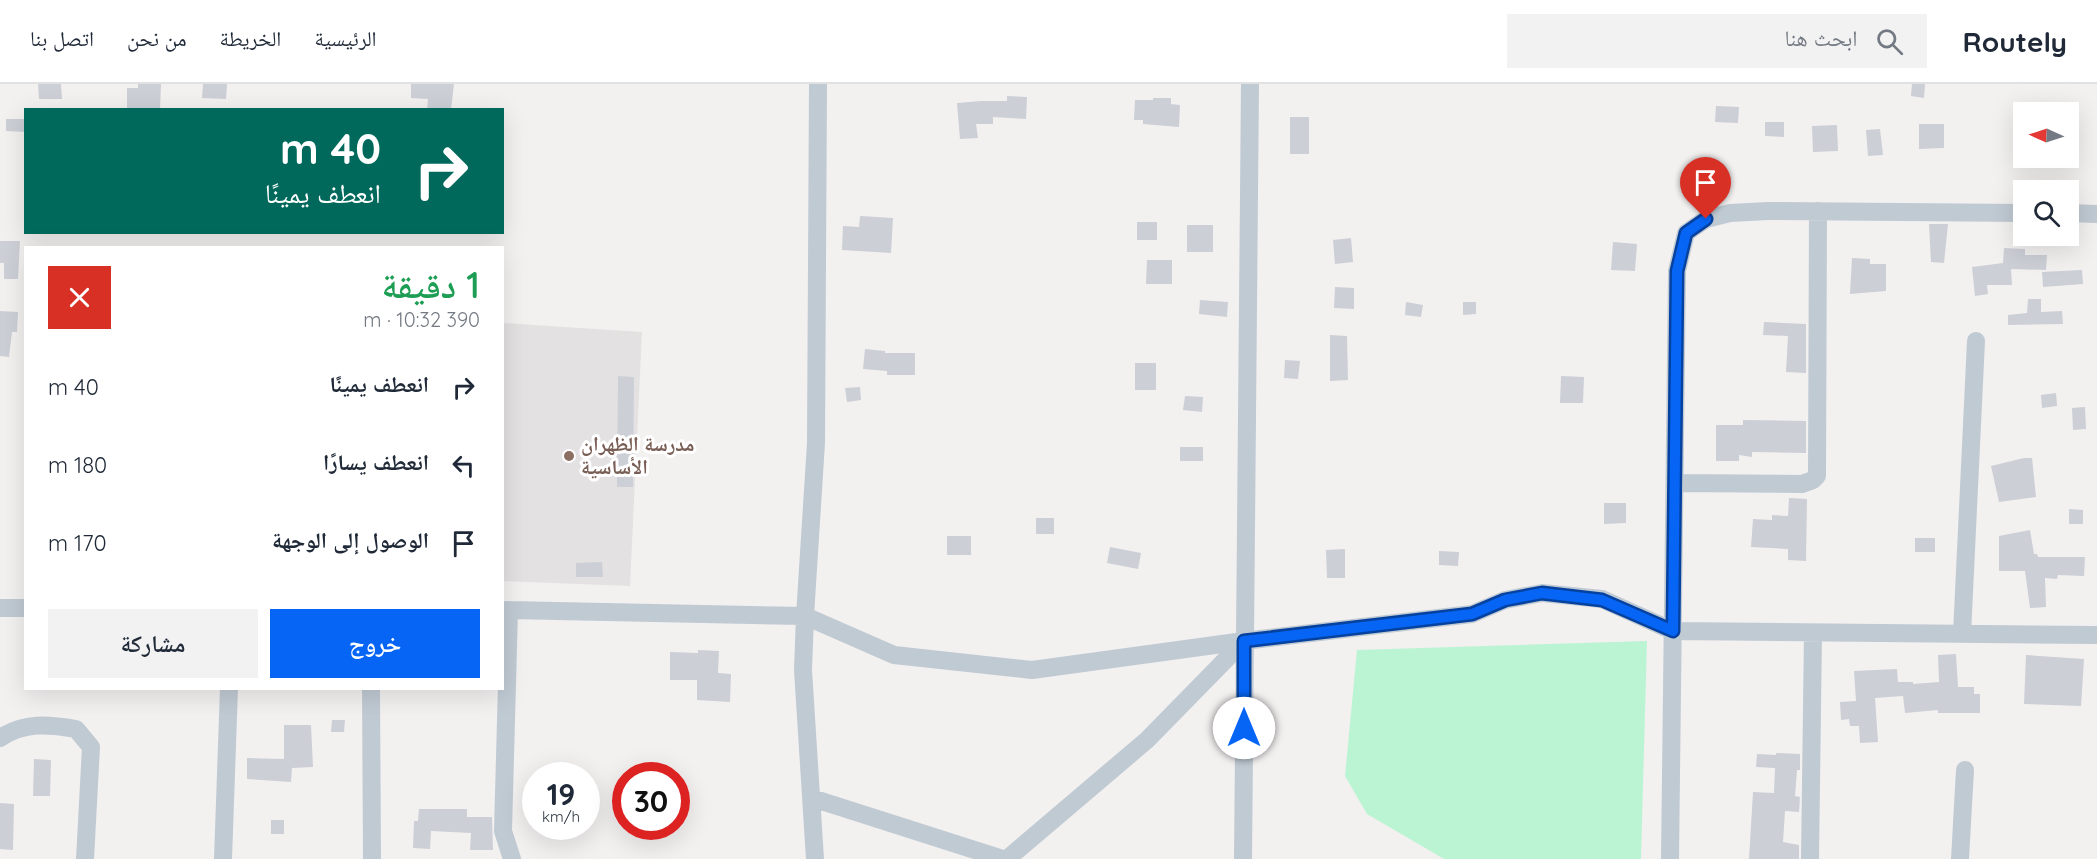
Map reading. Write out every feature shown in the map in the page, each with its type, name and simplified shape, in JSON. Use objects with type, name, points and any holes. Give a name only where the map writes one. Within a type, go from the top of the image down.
[{"type":"street","points":[[815,859],[802,670],[816,443],[818,84]]},
{"type":"street","points":[[1243,859],[1250,84]]},
{"type":"street","points":[[1670,859],[1677,271],[1686,233],[1706,219],[1730,213],[1768,211],[2013,213]]},
{"type":"street","points":[[1675,483],[1802,484],[1817,476],[1818,211]]},
{"type":"street","points":[[2079,213],[2097,214]]},
{"type":"street","points":[[1962,634],[1976,341]]},
{"type":"street","points":[[512,859],[503,831],[506,610],[805,616],[894,655],[1032,670],[1244,641],[1472,614],[1505,600],[1542,593],[1602,600],[1673,631],[2097,635]]},
{"type":"street","points":[[0,608],[24,608]]},
{"type":"street","points":[[1810,859],[1813,633]]},
{"type":"street","points":[[1007,859],[1148,740],[1244,641]]},
{"type":"street","points":[[223,859],[230,690]]},
{"type":"street","points":[[371,690],[372,859]]},
{"type":"street","points":[[0,738],[15,729],[51,724],[76,729],[91,747],[85,859]]},
{"type":"street","points":[[1960,859],[1965,770]]},
{"type":"street","points":[[812,798],[1002,859]]},
{"type":"shaded area","name":"مدرسة الظهران الأساسية","points":[[504,323],[642,332],[630,586],[504,581]]},
{"type":"green space","points":[[1647,641],[1641,859],[1444,859],[1367,814],[1345,776],[1357,650]]},
{"type":"building","points":[[38,84],[61,84],[62,99],[39,99]]},
{"type":"building","points":[[138,84],[161,84],[160,108],[127,108],[127,88],[138,88]]},
{"type":"building","points":[[203,84],[227,84],[226,99],[202,98]]},
{"type":"building","points":[[411,84],[454,84],[451,108],[427,108],[428,99],[411,98]]},
{"type":"building","points":[[1912,84],[1925,84],[1924,98],[1911,96]]},
{"type":"building","points":[[1007,96],[1027,97],[1026,119],[993,117],[993,124],[976,124],[978,138],[960,139],[957,103],[1007,101]]},
{"type":"building","points":[[1153,98],[1171,98],[1171,104],[1180,105],[1179,127],[1143,124],[1143,120],[1134,120],[1135,100],[1153,100]]},
{"type":"building","points":[[1716,106],[1739,107],[1738,123],[1715,122]]},
{"type":"building","points":[[1290,117],[1309,117],[1309,154],[1290,154]]},
{"type":"building","points":[[6,119],[24,119],[24,132],[6,131]]},
{"type":"building","points":[[1765,122],[1784,122],[1784,137],[1765,136]]},
{"type":"building","points":[[1919,124],[1944,124],[1944,148],[1919,149]]},
{"type":"building","points":[[1837,125],[1838,151],[1813,152],[1812,126]]},
{"type":"building","points":[[1880,129],[1883,155],[1868,156],[1866,130]]},
{"type":"building","points":[[860,216],[893,218],[891,253],[842,250],[843,226],[859,227]]},
{"type":"building","points":[[1137,222],[1157,222],[1157,240],[1137,240]]},
{"type":"building","points":[[1929,224],[1948,224],[1944,263],[1931,262]]},
{"type":"building","points":[[1187,225],[1213,225],[1213,252],[1187,252]]},
{"type":"building","points":[[1351,238],[1353,262],[1335,264],[1333,240]]},
{"type":"building","points":[[0,241],[20,241],[18,279],[4,279],[4,263],[0,263]]},
{"type":"building","points":[[1613,242],[1637,244],[1635,271],[1611,270]]},
{"type":"building","points":[[2004,248],[2025,249],[2025,255],[2047,255],[2046,270],[2011,269],[2012,285],[1987,285],[1988,294],[1975,296],[1972,267],[2003,263]]},
{"type":"building","points":[[1852,258],[1870,259],[1870,264],[1886,264],[1886,291],[1850,294]]},
{"type":"building","points":[[1147,260],[1172,260],[1172,284],[1146,284]]},
{"type":"building","points":[[2082,270],[2083,284],[2043,287],[2042,272]]},
{"type":"building","points":[[1335,287],[1354,288],[1354,309],[1334,308]]},
{"type":"building","points":[[2028,299],[2041,299],[2041,312],[2062,311],[2063,324],[2008,325],[2008,315],[2027,313]]},
{"type":"building","points":[[1200,300],[1228,302],[1227,317],[1199,314]]},
{"type":"building","points":[[1406,302],[1423,305],[1421,317],[1405,315]]},
{"type":"building","points":[[1463,302],[1476,302],[1476,314],[1463,315]]},
{"type":"building","points":[[0,311],[18,312],[17,332],[12,332],[9,357],[0,356]]},
{"type":"building","points":[[1764,322],[1806,324],[1806,373],[1786,372],[1788,336],[1763,335]]},
{"type":"building","points":[[1330,335],[1347,336],[1348,380],[1330,381]]},
{"type":"building","points":[[865,349],[885,351],[885,353],[915,353],[915,375],[887,375],[887,371],[863,369]]},
{"type":"building","points":[[1285,360],[1300,361],[1298,379],[1284,378]]},
{"type":"building","points":[[1135,363],[1156,363],[1156,390],[1135,390]]},
{"type":"building","points":[[618,376],[634,377],[633,487],[617,487]]},
{"type":"building","points":[[1561,376],[1584,377],[1583,403],[1560,403]]},
{"type":"building","points":[[860,387],[861,400],[847,402],[845,388]]},
{"type":"building","points":[[2056,393],[2057,406],[2042,408],[2041,395]]},
{"type":"building","points":[[1185,396],[1203,397],[1202,412],[1183,410]]},
{"type":"building","points":[[2085,407],[2086,429],[2073,430],[2072,408]]},
{"type":"building","points":[[1743,420],[1806,421],[1806,453],[1752,452],[1752,457],[1739,455],[1739,461],[1716,461],[1716,425],[1743,425]]},
{"type":"building","points":[[1180,447],[1203,447],[1203,461],[1180,461]]},
{"type":"building","points":[[2032,458],[2036,497],[1999,502],[1991,466]]},
{"type":"building","points":[[1789,498],[1807,499],[1806,561],[1788,560],[1788,549],[1751,547],[1753,519],[1772,520],[1772,515],[1788,516]]},
{"type":"building","points":[[1604,503],[1626,503],[1626,523],[1604,524]]},
{"type":"building","points":[[2069,509],[2083,510],[2083,524],[2069,524]]},
{"type":"building","points":[[1036,518],[1054,518],[1054,534],[1036,534]]},
{"type":"building","points":[[2030,530],[2034,554],[2038,557],[2085,557],[2084,576],[2058,575],[2057,579],[2045,578],[2046,607],[2030,608],[2025,571],[1999,571],[1999,536]]},
{"type":"building","points":[[947,536],[971,536],[971,555],[947,555]]},
{"type":"building","points":[[1915,538],[1935,538],[1935,552],[1915,552]]},
{"type":"building","points":[[1110,547],[1141,553],[1138,569],[1107,563]]},
{"type":"building","points":[[1345,549],[1345,578],[1327,578],[1326,550]]},
{"type":"building","points":[[1439,551],[1459,552],[1458,566],[1439,565]]},
{"type":"building","points":[[602,562],[603,577],[576,577],[576,563]]},
{"type":"building","points":[[698,650],[719,651],[718,673],[731,674],[730,702],[697,700],[697,680],[670,680],[670,652],[698,653]]},
{"type":"building","points":[[1956,654],[1958,687],[1974,687],[1974,694],[1980,694],[1980,713],[1938,713],[1938,710],[1905,713],[1903,696],[1875,698],[1878,742],[1860,743],[1859,726],[1850,726],[1849,719],[1841,720],[1840,702],[1856,701],[1854,671],[1897,669],[1898,682],[1913,682],[1913,684],[1939,682],[1938,655]]},
{"type":"building","points":[[2026,655],[2084,659],[2081,706],[2024,704]]},
{"type":"building","points":[[332,720],[345,720],[344,732],[331,732]]},
{"type":"building","points":[[284,725],[311,725],[313,767],[292,768],[291,782],[247,779],[247,758],[284,759]]},
{"type":"building","points":[[1776,753],[1800,754],[1800,770],[1797,770],[1795,796],[1800,797],[1799,812],[1785,811],[1783,842],[1799,845],[1799,859],[1749,859],[1753,792],[1774,793],[1775,768],[1756,767],[1757,754],[1776,755]]},
{"type":"building","points":[[34,759],[51,760],[50,796],[33,796]]},
{"type":"building","points":[[0,803],[14,804],[13,850],[0,849]]},
{"type":"building","points":[[419,809],[467,809],[467,817],[492,817],[493,850],[470,850],[471,833],[431,831],[430,849],[413,848],[414,821],[418,821]]},
{"type":"building","points":[[271,820],[284,820],[284,834],[271,834]]},
{"type":"place","name":"مدرسة الظهران الأساسية","points":[[569,456]]},
{"type":"route","points":[[1244,728],[1244,641],[1472,614],[1505,600],[1542,593],[1602,600],[1673,631],[1677,271],[1686,233],[1706,219]]}]
